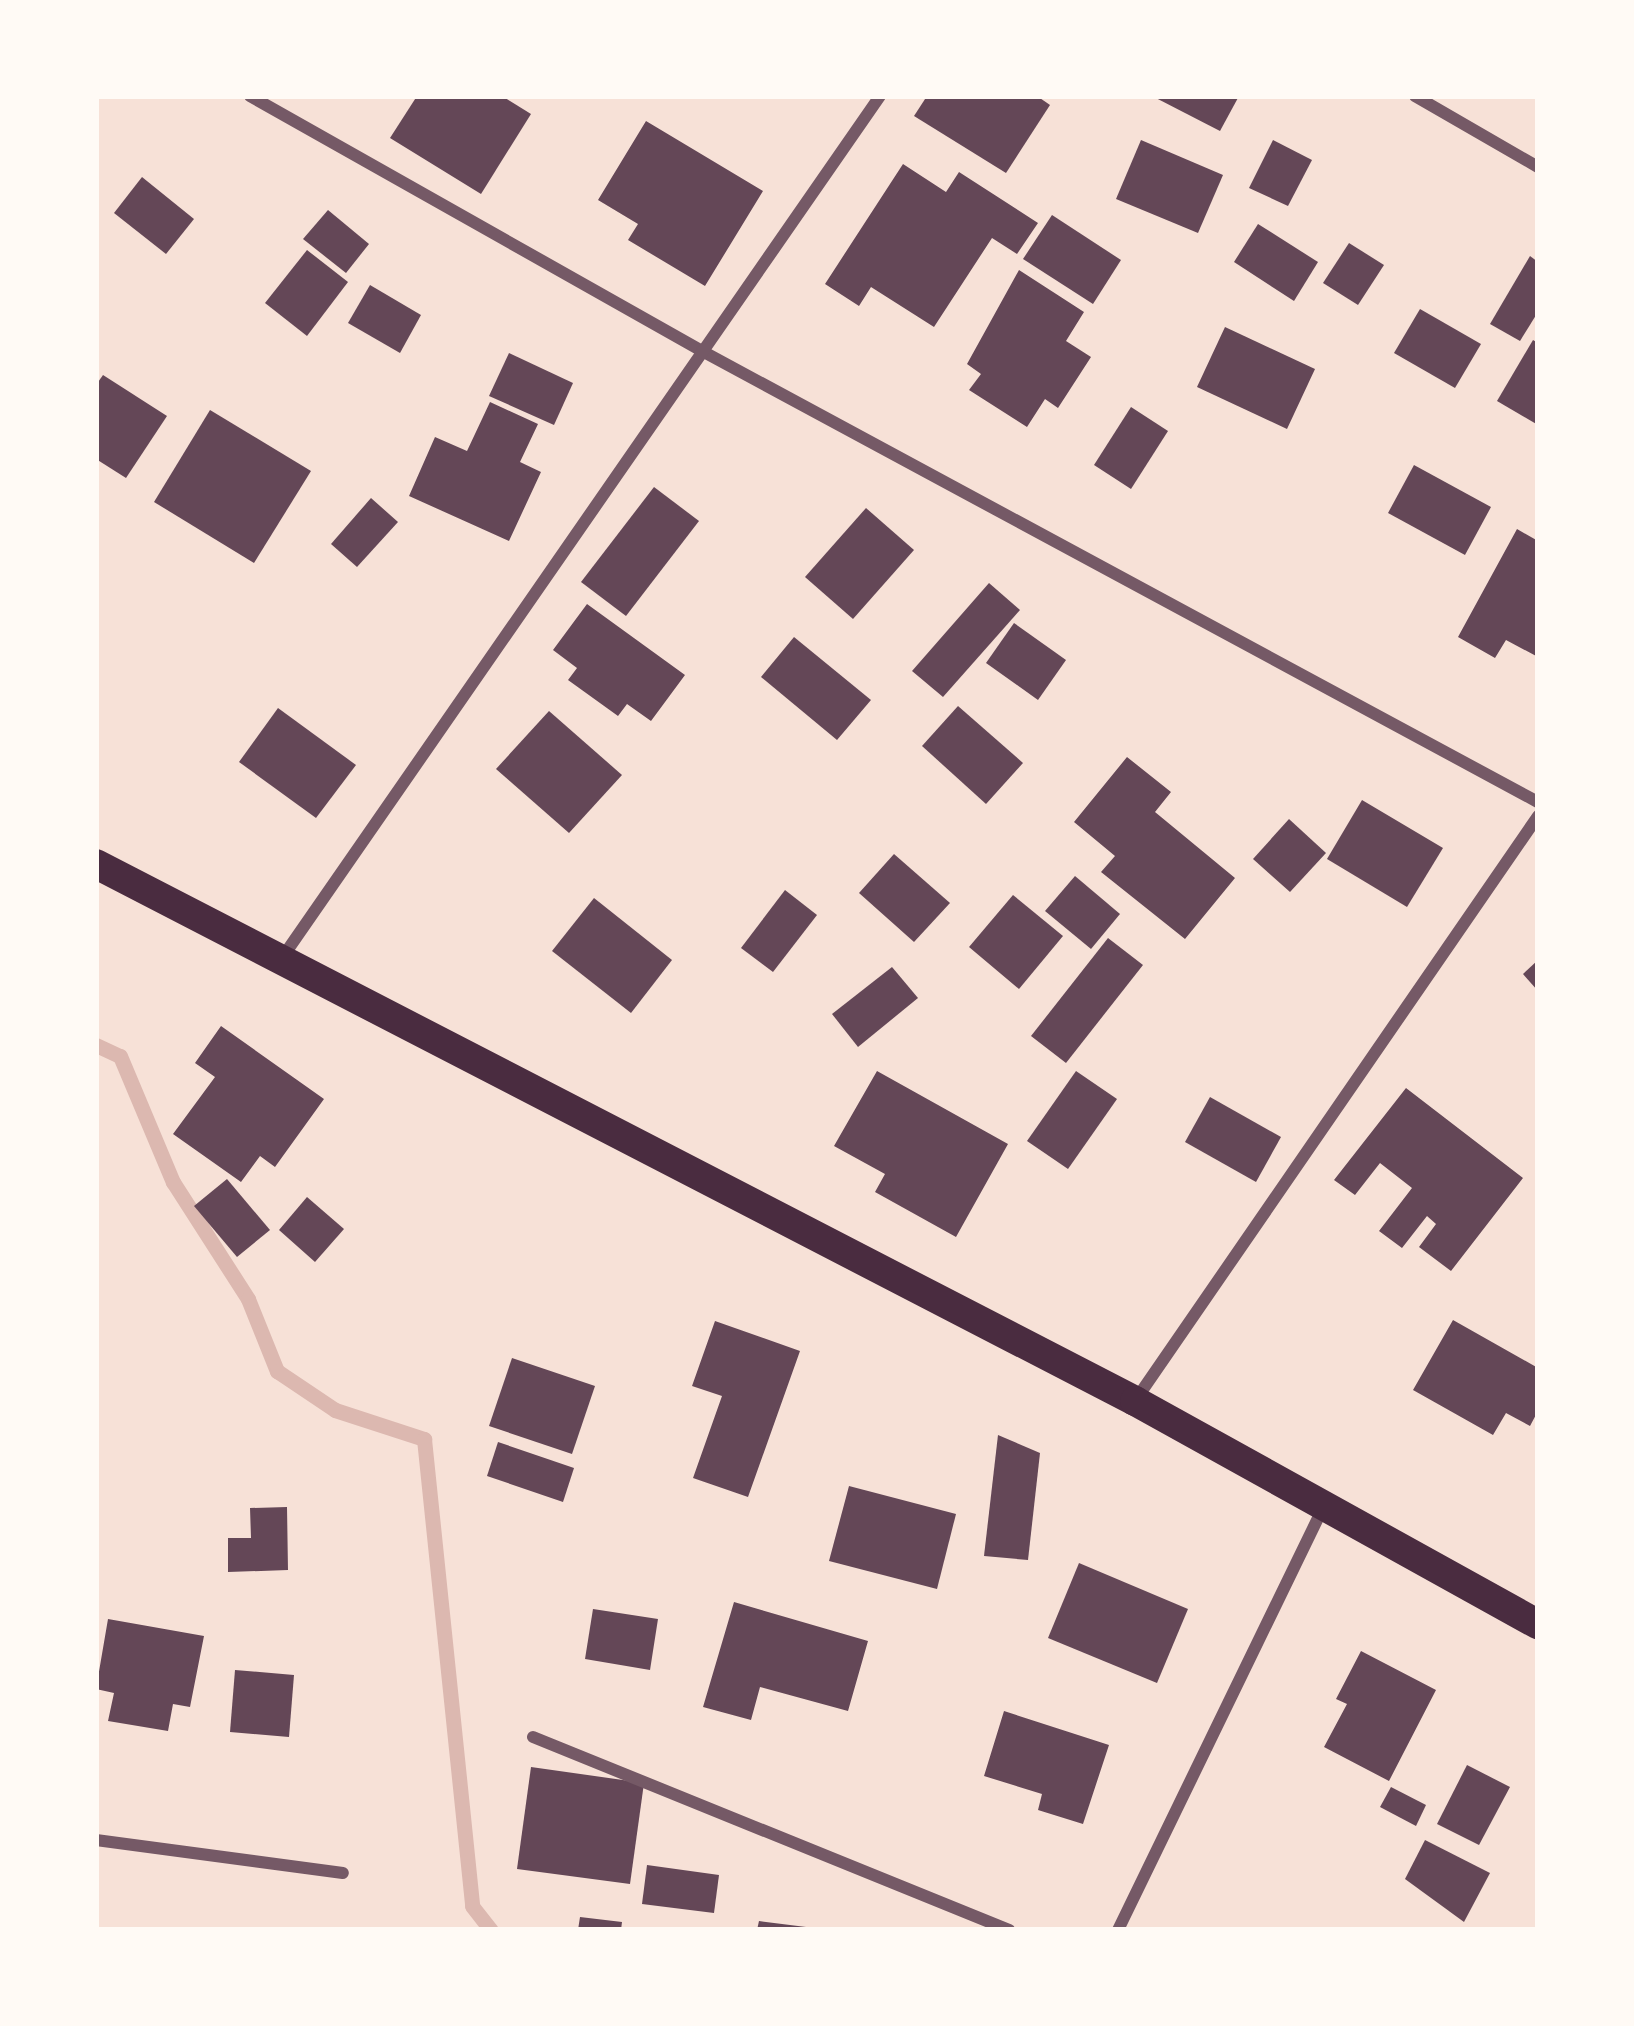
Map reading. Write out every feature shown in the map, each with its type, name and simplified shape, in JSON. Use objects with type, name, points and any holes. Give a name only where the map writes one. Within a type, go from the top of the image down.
[{"type":"main road","points":[[96,864],[1135,1400],[1322,1510],[1538,1624]]},
{"type":"street","points":[[250,96],[702,352],[1538,802]]},
{"type":"street","points":[[282,959],[880,96]]},
{"type":"street","points":[[1415,96],[1538,167]]},
{"type":"street","points":[[1135,1400],[1538,816]]},
{"type":"street","points":[[1118,1930],[1322,1510]]},
{"type":"street","points":[[533,1737],[1009,1930]]},
{"type":"street","points":[[96,1840],[343,1873]]},
{"type":"building","points":[[417,96],[502,96],[531,114],[481,194],[390,138]]},
{"type":"building","points":[[927,96],[1037,96],[1050,105],[1006,173],[914,116]]},
{"type":"building","points":[[1152,96],[1239,96],[1220,131]]},
{"type":"building","points":[[646,121],[763,191],[705,286],[628,240],[638,224],[598,200]]},
{"type":"building","points":[[1141,140],[1223,175],[1198,233],[1116,199]]},
{"type":"building","points":[[1273,140],[1312,160],[1288,206],[1249,188]]},
{"type":"building","points":[[903,164],[946,192],[959,172],[1038,223],[1017,254],[992,238],[934,327],[871,287],[859,306],[825,284]]},
{"type":"building","points":[[142,177],[194,219],[166,254],[114,213]]},
{"type":"building","points":[[328,210],[369,244],[346,273],[303,239]]},
{"type":"building","points":[[1052,215],[1121,260],[1093,304],[1023,259]]},
{"type":"building","points":[[1258,224],[1318,262],[1294,301],[1234,262]]},
{"type":"building","points":[[1349,243],[1384,265],[1358,305],[1323,283]]},
{"type":"building","points":[[307,250],[348,282],[307,336],[265,303]]},
{"type":"building","points":[[1530,256],[1538,262],[1538,312],[1520,341],[1490,324]]},
{"type":"building","points":[[1019,270],[1084,312],[1066,341],[1091,357],[1058,408],[1045,399],[1027,427],[969,390],[981,374],[967,364]]},
{"type":"building","points":[[370,285],[421,315],[400,353],[348,323]]},
{"type":"building","points":[[1420,309],[1481,344],[1455,388],[1394,353]]},
{"type":"building","points":[[1225,327],[1315,369],[1287,429],[1197,387]]},
{"type":"building","points":[[1533,340],[1538,343],[1538,425],[1497,401]]},
{"type":"building","points":[[509,353],[573,383],[554,425],[489,396]]},
{"type":"building","points":[[103,375],[167,416],[126,478],[96,459],[96,385]]},
{"type":"building","points":[[490,402],[538,424],[520,462],[541,472],[509,541],[409,496],[435,437],[467,451]]},
{"type":"building","points":[[1131,407],[1168,431],[1131,489],[1094,465]]},
{"type":"building","points":[[210,410],[311,471],[254,563],[154,502]]},
{"type":"building","points":[[1414,465],[1491,507],[1465,555],[1388,513]]},
{"type":"building","points":[[654,487],[699,521],[626,616],[581,582]]},
{"type":"building","points":[[371,498],[398,522],[357,567],[331,544]]},
{"type":"building","points":[[866,508],[914,550],[853,619],[805,577]]},
{"type":"building","points":[[1517,529],[1538,541],[1538,657],[1506,640],[1495,658],[1458,637]]},
{"type":"building","points":[[989,583],[1020,610],[943,697],[912,671]]},
{"type":"building","points":[[587,604],[685,675],[651,721],[627,704],[618,716],[568,680],[577,668],[553,650]]},
{"type":"building","points":[[1014,623],[1066,660],[1038,700],[986,663]]},
{"type":"building","points":[[794,637],[871,700],[837,740],[761,677]]},
{"type":"building","points":[[958,706],[1023,763],[986,804],[922,746]]},
{"type":"building","points":[[278,708],[356,765],[316,818],[239,762]]},
{"type":"building","points":[[549,711],[622,775],[569,833],[496,769]]},
{"type":"building","points":[[1127,757],[1171,792],[1155,812],[1235,878],[1185,939],[1101,872],[1115,856],[1074,822]]},
{"type":"building","points":[[1362,800],[1443,848],[1407,907],[1327,859]]},
{"type":"building","points":[[1289,819],[1326,853],[1290,892],[1253,859]]},
{"type":"building","points":[[894,854],[950,903],[914,942],[859,893]]},
{"type":"building","points":[[1075,876],[1120,914],[1091,949],[1045,911]]},
{"type":"building","points":[[785,890],[817,915],[773,972],[741,948]]},
{"type":"building","points":[[1013,895],[1063,936],[1019,989],[969,947]]},
{"type":"building","points":[[594,898],[672,960],[631,1013],[552,951]]},
{"type":"building","points":[[1108,938],[1143,965],[1066,1063],[1031,1036]]},
{"type":"building","points":[[1538,960],[1538,991],[1523,974]]},
{"type":"building","points":[[892,967],[918,998],[858,1047],[832,1014]]},
{"type":"building","points":[[221,1026],[324,1099],[275,1167],[260,1156],[241,1182],[173,1134],[215,1077],[195,1063]]},
{"type":"building","points":[[877,1071],[1008,1144],[956,1237],[875,1192],[885,1174],[834,1146]]},
{"type":"building","points":[[1076,1071],[1117,1099],[1068,1169],[1027,1141]]},
{"type":"building","points":[[1406,1088],[1523,1178],[1451,1271],[1419,1247],[1436,1224],[1427,1216],[1402,1248],[1379,1231],[1412,1188],[1380,1163],[1355,1195],[1334,1180]]},
{"type":"building","points":[[1210,1097],[1281,1137],[1256,1182],[1185,1142]]},
{"type":"building","points":[[227,1179],[270,1230],[237,1257],[194,1206]]},
{"type":"building","points":[[307,1197],[344,1229],[315,1262],[279,1230]]},
{"type":"building","points":[[1453,1320],[1538,1368],[1538,1411],[1530,1426],[1506,1413],[1493,1435],[1413,1390]]},
{"type":"building","points":[[715,1321],[800,1351],[748,1497],[693,1478],[722,1396],[692,1386]]},
{"type":"building","points":[[512,1358],[595,1386],[572,1454],[489,1426]]},
{"type":"building","points":[[998,1435],[1040,1453],[1028,1560],[984,1556]]},
{"type":"building","points":[[498,1442],[574,1468],[563,1502],[487,1476]]},
{"type":"building","points":[[849,1486],[956,1514],[937,1589],[829,1561]]},
{"type":"building","points":[[287,1507],[288,1570],[228,1572],[228,1538],[251,1538],[250,1508]]},
{"type":"building","points":[[1079,1563],[1188,1609],[1157,1683],[1048,1638]]},
{"type":"building","points":[[734,1602],[868,1641],[848,1711],[760,1687],[751,1720],[703,1707]]},
{"type":"building","points":[[593,1609],[658,1619],[650,1670],[585,1659]]},
{"type":"building","points":[[108,1619],[204,1636],[190,1707],[173,1704],[168,1731],[108,1721],[114,1693],[96,1689]]},
{"type":"building","points":[[1361,1651],[1436,1690],[1389,1781],[1324,1747],[1347,1704],[1336,1699]]},
{"type":"building","points":[[235,1670],[294,1675],[289,1737],[230,1732]]},
{"type":"building","points":[[1004,1711],[1109,1745],[1083,1824],[1038,1810],[1042,1794],[984,1776]]},
{"type":"building","points":[[1467,1765],[1510,1787],[1479,1845],[1437,1824]]},
{"type":"building","points":[[531,1767],[644,1783],[630,1884],[517,1869]]},
{"type":"building","points":[[1391,1787],[1426,1805],[1416,1826],[1380,1807]]},
{"type":"building","points":[[1425,1840],[1490,1873],[1464,1922],[1405,1879]]},
{"type":"building","points":[[647,1865],[719,1875],[714,1913],[642,1904]]},
{"type":"building","points":[[580,1917],[622,1922],[621,1930],[578,1930]]},
{"type":"building","points":[[759,1921],[806,1927],[806,1930],[757,1930]]},
{"type":"waterway","points":[[96,1045],[120,1056],[173,1182],[248,1299],[277,1371],[335,1410],[424,1439],[472,1906],[491,1930]]}]
